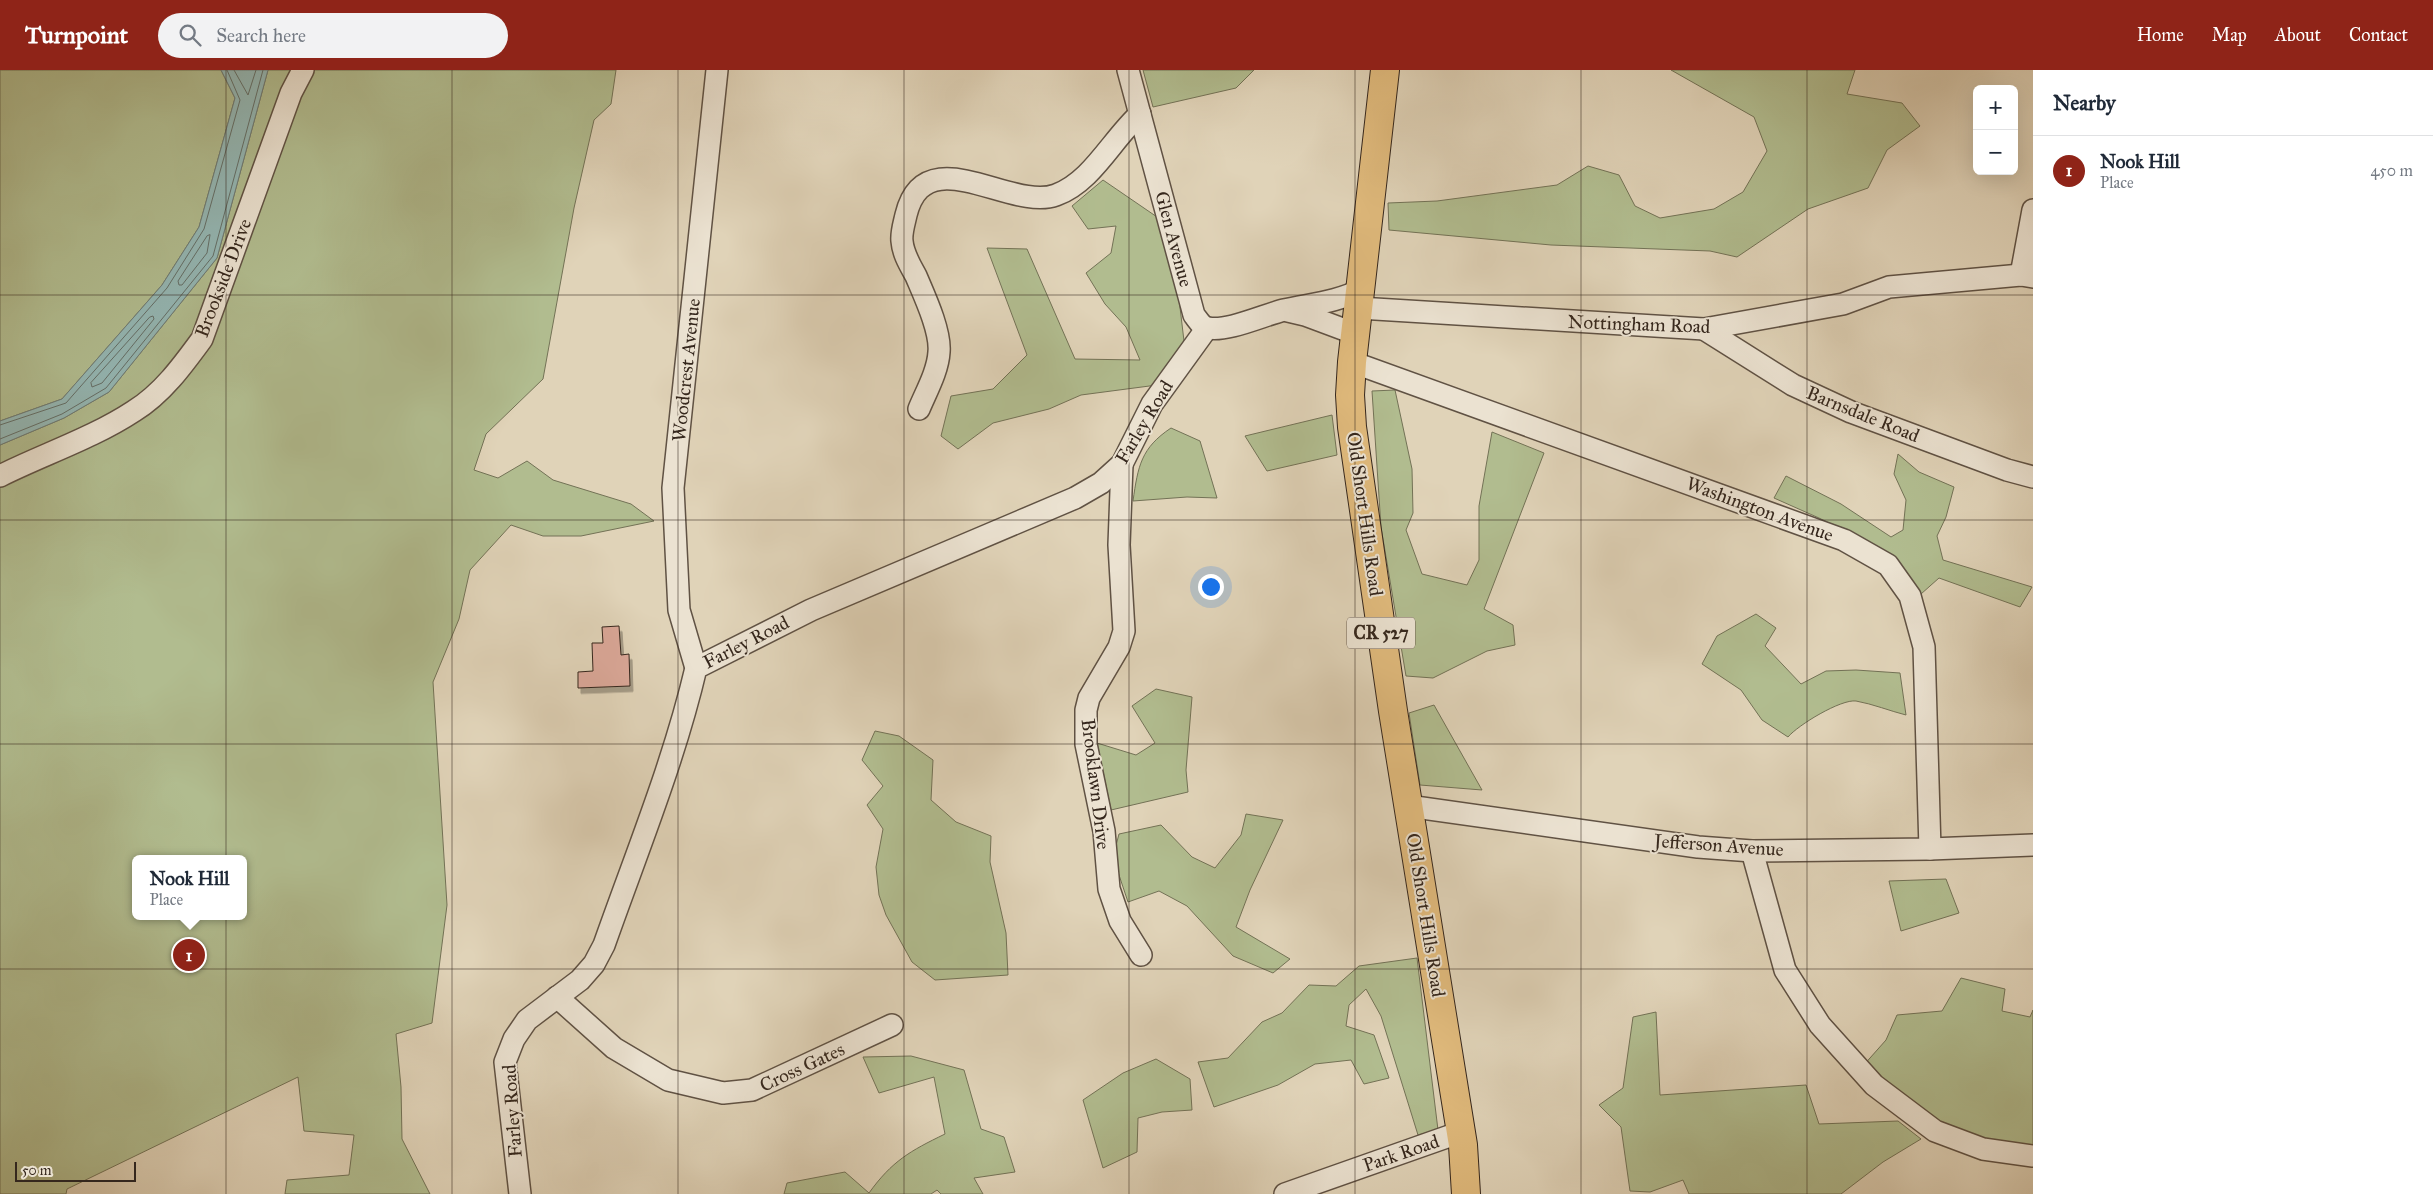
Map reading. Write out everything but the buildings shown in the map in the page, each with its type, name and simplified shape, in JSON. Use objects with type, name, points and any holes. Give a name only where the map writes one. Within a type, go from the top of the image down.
[{"type":"main road","name":"Old Short Hills Road","points":[[1386,70],[1352,362],[1350,395],[1352,427],[1408,806],[1461,1132],[1466,1194]]},
{"type":"street","name":"Brookside Drive","points":[[0,476],[135,411],[179,370],[202,339],[292,93],[303,70]]},
{"type":"street","name":"Woodcrest Avenue","points":[[696,668],[679,610],[673,488],[717,70]]},
{"type":"street","name":"Glen Avenue","points":[[1128,70],[1194,315],[1207,328]]},
{"type":"street","points":[[919,409],[939,352],[935,328],[902,245],[905,219],[914,197],[922,187],[946,178],[976,183],[1036,198],[1056,195],[1089,171],[1126,126],[1140,114]]},
{"type":"street","points":[[2027,276],[2033,210]]},
{"type":"street","name":"Nottingham Road","points":[[1359,310],[1704,329],[1843,304],[1889,287],[2027,276]]},
{"type":"street","points":[[1207,328],[1227,327],[1283,310],[1326,302],[1352,294],[1359,310],[1305,315],[1283,310]]},
{"type":"street","name":"Farley Road","points":[[516,1193],[505,1062],[514,1039],[527,1020],[580,980],[594,964],[604,945],[652,813],[690,695],[696,668],[811,610],[1075,498],[1101,483],[1122,464],[1152,404],[1207,328]]},
{"type":"street","name":"Barnsdale Road","points":[[1704,329],[1786,381],[1851,412],[2007,470],[2033,477]]},
{"type":"street","name":"Washington Avenue","points":[[1352,362],[1844,540],[1888,565],[1910,596],[1924,647],[1930,849]]},
{"type":"street","name":"Brooklawn Drive","points":[[1122,464],[1119,545],[1124,631],[1119,647],[1089,698],[1086,710],[1086,738],[1104,831],[1109,889],[1120,921],[1141,955]]},
{"type":"street","name":"Jefferson Avenue","points":[[1408,806],[1698,847],[1752,851],[1930,849],[2033,845]]},
{"type":"street","points":[[1752,851],[1785,970],[1820,1025],[1874,1085],[1935,1132],[1983,1149],[2033,1156]]},
{"type":"street","name":"Cross Gates","points":[[557,997],[622,1053],[668,1080],[723,1093],[752,1090],[892,1025]]},
{"type":"street","name":"Park Road","points":[[1285,1194],[1461,1132]]},
{"type":"green space","points":[[0,70],[221,70],[235,98],[199,227],[162,285],[62,399],[0,421]]},
{"type":"green space","points":[[268,70],[616,70],[611,104],[594,120],[574,208],[543,379],[486,434],[474,470],[498,478],[527,461],[553,480],[631,504],[654,521],[581,536],[543,536],[511,525],[470,570],[459,619],[433,682],[447,905],[432,1023],[396,1034],[401,1087],[402,1139],[430,1194],[285,1194],[287,1180],[349,1175],[354,1135],[304,1131],[298,1077],[67,1189],[66,1194],[0,1194],[0,445],[64,418],[109,392],[217,258]]},
{"type":"green space","points":[[1143,70],[1254,70],[1236,88],[1153,107]]},
{"type":"green space","points":[[1671,70],[1855,70],[1847,94],[1902,103],[1920,126],[1887,150],[1868,188],[1808,209],[1737,257],[1710,251],[1551,245],[1389,230],[1388,203],[1437,201],[1557,185],[1588,166],[1619,175],[1635,206],[1660,218],[1714,209],[1743,192],[1767,151],[1754,117]]},
{"type":"green space","points":[[1103,180],[1160,219],[1179,299],[1184,341],[1157,385],[1081,395],[1049,409],[993,423],[958,449],[941,436],[951,396],[993,389],[1027,355],[987,248],[1027,249],[1075,359],[1140,360],[1126,327],[1105,304],[1086,273],[1111,253],[1116,226],[1088,229],[1072,206]]},
{"type":"green space","points":[[1395,390],[1412,469],[1413,513],[1406,530],[1422,574],[1467,585],[1479,560],[1479,506],[1492,432],[1544,453],[1484,609],[1513,625],[1515,645],[1487,651],[1433,678],[1406,676],[1381,527],[1372,391]]},
{"type":"green space","points":[[1332,415],[1337,455],[1267,471],[1245,436]]},
{"type":"green space","points":[[1171,428],[1200,441],[1217,498],[1187,497],[1133,501],[1139,468],[1147,451],[1161,435]]},
{"type":"green space","points":[[1898,454],[1919,472],[1954,487],[1946,517],[1937,536],[1943,560],[2032,587],[2020,607],[1939,578],[1921,594],[1880,549],[1774,498],[1786,476],[1841,504],[1891,537],[1903,530],[1906,500],[1894,474]]},
{"type":"green space","points":[[1756,614],[1776,628],[1765,646],[1801,684],[1826,671],[1856,670],[1900,673],[1906,715],[1862,702],[1849,701],[1820,714],[1788,737],[1762,720],[1741,690],[1702,664],[1717,636]]},
{"type":"green space","points":[[1156,689],[1192,697],[1186,770],[1188,792],[1111,810],[1097,743],[1136,755],[1155,743],[1132,706]]},
{"type":"green space","points":[[1434,705],[1482,790],[1420,785],[1409,713]]},
{"type":"green space","points":[[875,731],[899,736],[933,760],[931,800],[956,822],[991,836],[990,862],[1006,933],[1008,975],[935,980],[912,962],[886,915],[879,895],[876,867],[883,829],[867,805],[883,786],[862,760]]},
{"type":"green space","points":[[1246,814],[1283,820],[1250,890],[1236,927],[1290,959],[1273,973],[1233,956],[1187,906],[1159,891],[1128,902],[1113,857],[1119,834],[1161,825],[1192,857],[1215,868],[1241,835]]},
{"type":"green space","points":[[1946,879],[1959,913],[1901,931],[1889,881]]},
{"type":"green space","points":[[1417,958],[1438,1130],[1418,1135],[1381,1016],[1366,989],[1349,1005],[1346,1026],[1374,1035],[1389,1078],[1364,1084],[1351,1060],[1315,1064],[1278,1085],[1214,1107],[1198,1062],[1228,1058],[1262,1022],[1282,1013],[1309,985],[1336,986],[1359,966]]},
{"type":"green space","points":[[1961,978],[2005,989],[2002,1011],[2030,1017],[2033,1010],[2033,1151],[1980,1145],[1911,1104],[1862,1067],[1886,1040],[1897,1015],[1942,1011]]},
{"type":"green space","points":[[1656,1012],[1660,1095],[1806,1085],[1819,1124],[1898,1121],[1921,1139],[1883,1162],[1841,1194],[1689,1194],[1683,1180],[1650,1192],[1630,1191],[1621,1127],[1599,1105],[1623,1088],[1633,1017]]},
{"type":"green space","points":[[911,1056],[964,1070],[981,1129],[1004,1137],[1015,1172],[974,1178],[983,1194],[941,1194],[937,1190],[931,1194],[784,1194],[787,1183],[845,1172],[869,1193],[877,1182],[902,1158],[945,1134],[934,1077],[879,1093],[863,1057]]},
{"type":"green space","points":[[1156,1059],[1190,1079],[1192,1110],[1162,1112],[1138,1118],[1137,1152],[1103,1168],[1083,1100],[1123,1073]]},
{"type":"water","points":[[221,70],[268,70],[217,258],[109,392],[64,418],[0,445],[0,421],[62,399],[162,285],[199,227],[235,98]]},
{"type":"place","name":"Nook Hill","points":[[189,955]]}]
